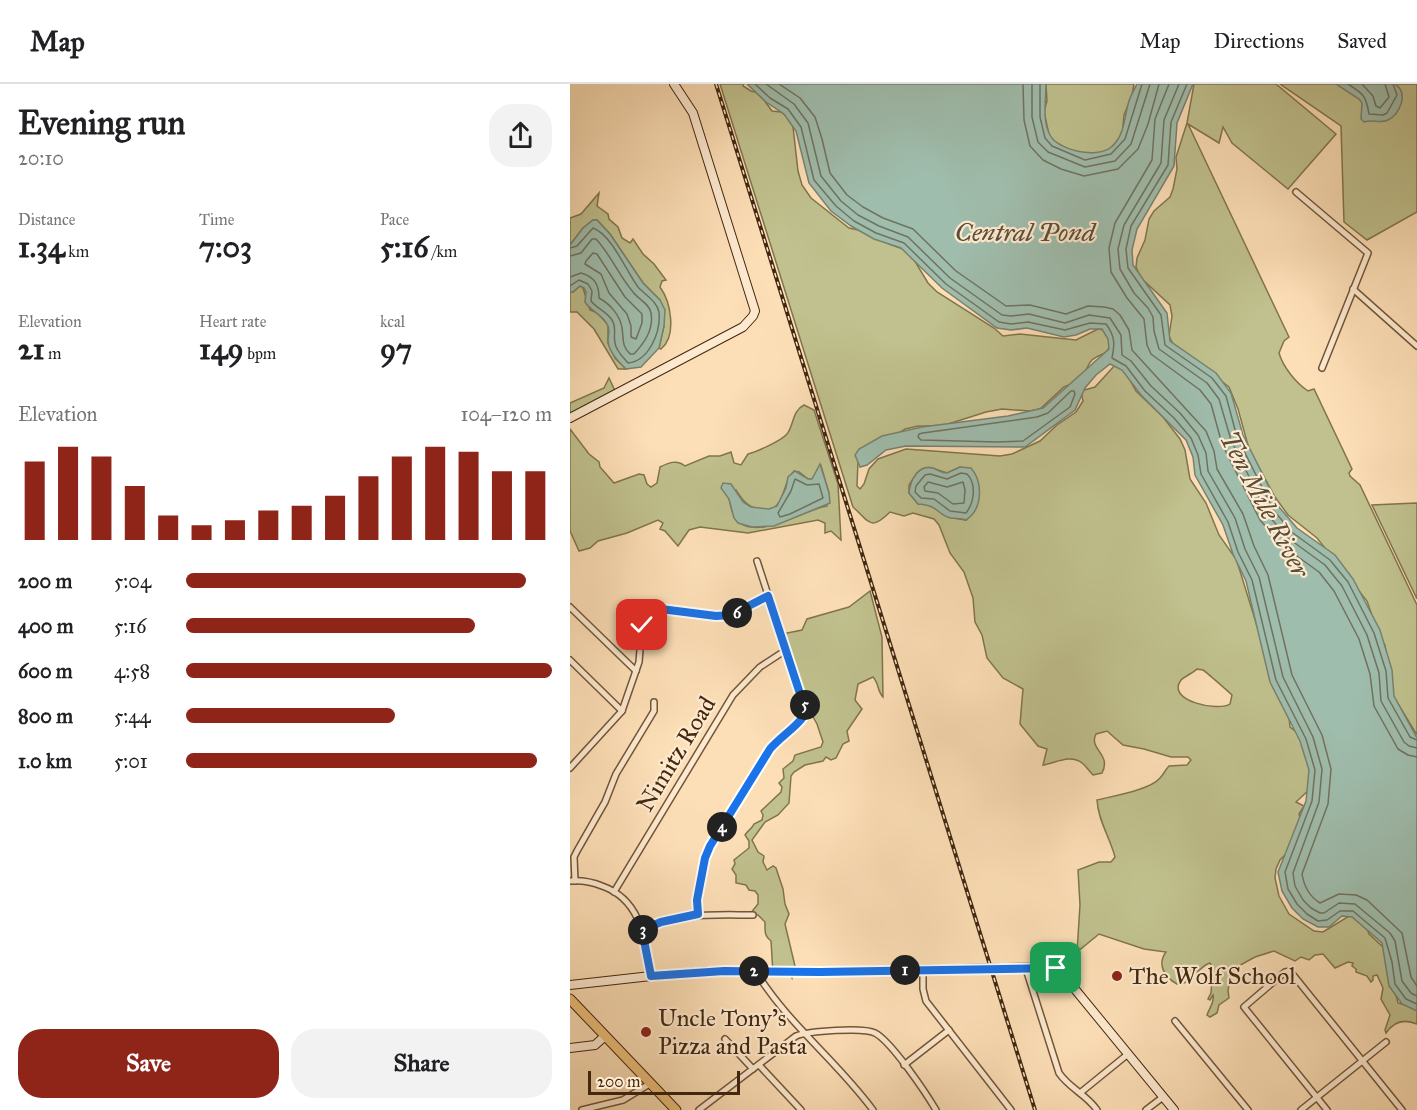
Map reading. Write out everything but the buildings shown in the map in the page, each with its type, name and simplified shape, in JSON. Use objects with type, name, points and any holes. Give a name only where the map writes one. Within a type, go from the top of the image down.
[{"type":"main road","points":[[570,999],[676,1110]]},
{"type":"street","points":[[570,418],[743,327],[753,316],[755,310],[699,128],[693,113],[674,84]]},
{"type":"street","points":[[1296,192],[1368,253],[1322,368]]},
{"type":"street","points":[[1353,289],[1417,346]]},
{"type":"street","points":[[698,914],[697,900],[701,870],[710,846],[770,749],[805,716],[806,706],[757,561]]},
{"type":"street","points":[[570,768],[622,711],[636,671],[644,617],[661,609],[716,616],[731,615],[768,596]]},
{"type":"street","points":[[570,608],[636,671]]},
{"type":"street","name":"Nimitz Road","points":[[614,892],[733,695],[760,667],[786,650]]},
{"type":"street","points":[[570,660],[622,711]]},
{"type":"street","points":[[651,976],[642,930],[633,909],[624,898],[591,883],[573,881],[574,857],[577,850],[605,802],[616,774],[654,711],[654,702]]},
{"type":"street","points":[[642,930],[661,922],[698,914],[753,915]]},
{"type":"street","points":[[570,985],[724,971],[1050,967],[1060,971],[1174,1110]]},
{"type":"street","points":[[1026,969],[1059,1073],[1066,1083],[1097,1110]]},
{"type":"street","points":[[923,970],[923,997],[1011,1110]]},
{"type":"street","points":[[1327,1110],[1244,1007],[1287,971],[1290,971],[1402,1110]]},
{"type":"street","points":[[756,972],[803,1033],[850,1081],[873,1110]]},
{"type":"street","points":[[1175,1021],[1248,1110]]},
{"type":"street","points":[[904,1065],[949,1030]]},
{"type":"street","points":[[699,1110],[796,1036],[803,1033],[828,1031],[872,1031],[904,1065],[936,1110]]},
{"type":"street","points":[[570,1047],[595,1045],[605,1036]]},
{"type":"street","points":[[725,1039],[801,1110]]},
{"type":"street","points":[[1301,1110],[1386,1041]]},
{"type":"street","points":[[1080,1093],[1128,1054]]},
{"type":"street","points":[[582,1110],[623,1100],[651,1083]]},
{"type":"street","points":[[1146,1110],[1163,1096]]},
{"type":"green space","points":[[720,84],[744,84],[743,86],[751,91],[759,93],[772,111],[781,112],[790,119],[798,171],[802,185],[811,198],[849,228],[873,233],[889,244],[906,250],[928,283],[937,292],[1003,336],[1020,334],[1076,340],[1098,329],[1104,330],[1107,334],[1112,344],[1104,353],[1090,362],[1082,380],[1064,387],[1040,409],[1030,411],[1002,409],[942,426],[918,426],[905,429],[858,461],[857,486],[860,489],[864,484],[869,469],[878,459],[906,449],[1000,456],[1012,454],[1040,441],[1076,412],[1083,401],[1081,391],[1095,387],[1116,364],[1126,373],[1136,391],[1163,417],[1180,439],[1185,450],[1190,479],[1206,503],[1219,535],[1236,559],[1274,681],[1289,717],[1290,727],[1306,739],[1311,788],[1296,802],[1304,806],[1299,814],[1301,824],[1288,852],[1280,860],[1276,869],[1275,878],[1279,896],[1289,914],[1314,931],[1323,932],[1349,916],[1359,917],[1369,934],[1383,947],[1398,1003],[1417,1008],[1417,1024],[1400,1022],[1386,1033],[1390,1015],[1381,999],[1383,988],[1377,975],[1373,976],[1371,982],[1367,976],[1356,972],[1352,966],[1353,963],[1348,962],[1335,968],[1323,954],[1315,955],[1309,960],[1301,957],[1295,961],[1274,951],[1255,957],[1233,969],[1228,990],[1229,998],[1219,1005],[1217,1013],[1210,1017],[1207,1015],[1213,1002],[1213,995],[1210,1000],[1208,999],[1211,993],[1213,967],[1210,963],[1201,968],[1187,982],[1177,984],[1163,970],[1162,961],[1166,952],[1144,949],[1099,934],[1077,952],[1080,905],[1078,870],[1099,862],[1111,862],[1115,857],[1097,800],[1148,786],[1160,778],[1169,766],[1187,765],[1191,760],[1188,757],[1171,757],[1123,745],[1107,731],[1096,734],[1094,739],[1104,761],[1102,773],[1093,775],[1082,763],[1073,759],[1043,765],[1047,749],[1038,746],[1020,724],[1023,689],[1003,678],[987,658],[982,635],[975,622],[973,598],[964,572],[950,553],[939,525],[934,519],[913,513],[904,516],[890,512],[874,523],[866,520],[853,507]],"holes":[[[960,467],[966,520],[948,517],[932,505],[918,504],[909,493],[909,485],[917,473],[932,468],[947,473]],[[1197,669],[1205,671],[1232,695],[1230,704],[1215,707],[1195,703],[1180,694],[1178,687],[1181,680]]]},
{"type":"green space","points":[[1046,84],[1134,84],[1124,115],[1122,137],[1114,152],[1085,159],[1050,139],[1044,112],[1047,101]]},
{"type":"green space","points":[[1194,84],[1276,84],[1336,134],[1288,189],[1232,143],[1223,127],[1219,143],[1188,124],[1289,337],[1284,341],[1279,353],[1281,358],[1299,384],[1308,391],[1314,389],[1352,469],[1350,476],[1360,485],[1417,605],[1417,735],[1392,694],[1385,645],[1380,638],[1367,601],[1317,538],[1288,515],[1275,497],[1249,449],[1238,409],[1229,387],[1173,344],[1169,336],[1172,316],[1170,305],[1141,278],[1136,267],[1149,219],[1154,211],[1170,197],[1173,189],[1177,169],[1176,157],[1187,123]]},
{"type":"green space","points":[[1280,84],[1417,84],[1417,212],[1367,240],[1344,222],[1341,126]]},
{"type":"green space","points":[[599,193],[597,206],[608,214],[609,219],[618,227],[622,238],[630,243],[633,239],[666,280],[662,281],[660,287],[667,301],[671,328],[666,343],[661,349],[659,348],[664,326],[660,300],[643,283],[610,234],[597,220],[593,220],[583,228],[570,245],[570,218],[581,214]]},
{"type":"green space","points":[[580,286],[583,288],[590,310],[598,313],[608,325],[608,343],[615,358],[626,369],[618,369],[594,329],[577,312],[570,312],[570,292]]},
{"type":"green space","points":[[609,378],[617,395],[570,420],[570,403],[604,388]]},
{"type":"green space","points":[[804,405],[814,410],[838,484],[841,540],[831,531],[825,533],[825,523],[818,520],[748,533],[700,527],[689,530],[678,546],[665,531],[660,529],[663,523],[658,520],[627,533],[598,541],[590,548],[579,551],[570,531],[570,429],[614,483],[639,474],[644,475],[647,484],[651,487],[657,483],[660,467],[669,463],[676,462],[685,466],[709,456],[720,456],[731,452],[734,463],[741,465],[748,454],[784,437],[800,408]],"holes":[[[821,466],[829,493],[827,506],[757,528],[737,521],[729,499],[736,490],[750,506],[767,510],[778,503],[794,471],[812,479]]]},
{"type":"green space","points":[[1417,503],[1417,599],[1372,505]]},
{"type":"green space","points":[[870,591],[882,637],[883,697],[873,677],[858,684],[855,700],[862,709],[847,731],[849,741],[843,744],[836,758],[831,760],[826,757],[823,761],[805,765],[794,772],[791,776],[789,803],[778,815],[765,822],[752,840],[758,852],[764,856],[763,862],[767,870],[773,866],[776,868],[783,889],[789,914],[785,924],[795,966],[792,978],[790,974],[773,973],[771,941],[766,935],[765,922],[758,915],[750,914],[758,904],[758,895],[755,891],[749,890],[746,885],[736,883],[736,875],[732,869],[735,864],[734,860],[749,848],[749,841],[745,835],[754,824],[762,820],[761,811],[781,792],[782,787],[779,783],[784,778],[783,769],[793,761],[795,755],[821,747],[823,742],[817,724],[804,701],[782,634],[802,630],[807,619],[849,607]]},
{"type":"water","name":"Central Pond","points":[[747,84],[1046,84],[1045,117],[1054,141],[1069,149],[1096,152],[1110,148],[1119,138],[1129,101],[1137,84],[1193,84],[1177,123],[1174,166],[1137,229],[1132,250],[1133,265],[1167,313],[1170,341],[1216,373],[1231,393],[1243,435],[1279,507],[1297,528],[1335,555],[1353,579],[1380,630],[1392,670],[1394,696],[1417,738],[1417,1011],[1402,1004],[1389,986],[1382,943],[1352,917],[1342,916],[1329,927],[1318,927],[1303,919],[1292,908],[1282,891],[1278,872],[1306,801],[1309,770],[1300,741],[1270,682],[1246,581],[1223,525],[1195,475],[1193,457],[1186,440],[1141,395],[1122,370],[1110,364],[1085,388],[1075,410],[1025,447],[906,446],[886,450],[867,465],[860,467],[855,455],[859,449],[882,436],[922,427],[1008,416],[1043,408],[1109,349],[1108,339],[1102,329],[1090,329],[1064,337],[1027,328],[1011,330],[997,328],[942,288],[901,248],[874,239],[851,226],[831,211],[809,183],[796,131],[784,114],[766,102]]},
{"type":"water","points":[[1336,84],[1395,84],[1402,93],[1401,103],[1396,113],[1388,120],[1364,122],[1361,119],[1362,103]]},
{"type":"water","points":[[593,220],[597,220],[610,234],[643,283],[660,300],[665,310],[659,348],[641,367],[626,369],[614,356],[608,341],[608,326],[585,302],[584,288],[580,286],[570,292],[570,245],[583,228]]},
{"type":"water","points":[[820,464],[830,503],[774,526],[752,527],[738,523],[734,518],[729,499],[721,488],[723,483],[731,484],[743,502],[751,507],[769,509],[777,506],[786,488],[788,477],[795,471],[812,479]]},
{"type":"water","points":[[928,467],[947,473],[960,467],[971,468],[978,480],[979,488],[976,509],[966,520],[946,517],[930,506],[918,504],[909,493],[911,483],[919,471]]},
{"type":"railway","points":[[716,84],[1035,1110]]},
{"type":"place","name":"The Wolf School","points":[[1117,976]]},
{"type":"place","name":"Uncle Tony's Pizza and Pasta","points":[[646,1032]]},
{"type":"route","points":[[642,625],[644,617],[655,610],[716,616],[731,615],[768,596],[806,706],[805,716],[779,738],[759,764],[710,846],[701,870],[697,900],[698,914],[661,922],[642,930],[651,976],[724,971],[820,972],[1056,968]]},
{"type":"water label","name":"Ten Mile River","points":[[1265,504]]}]
